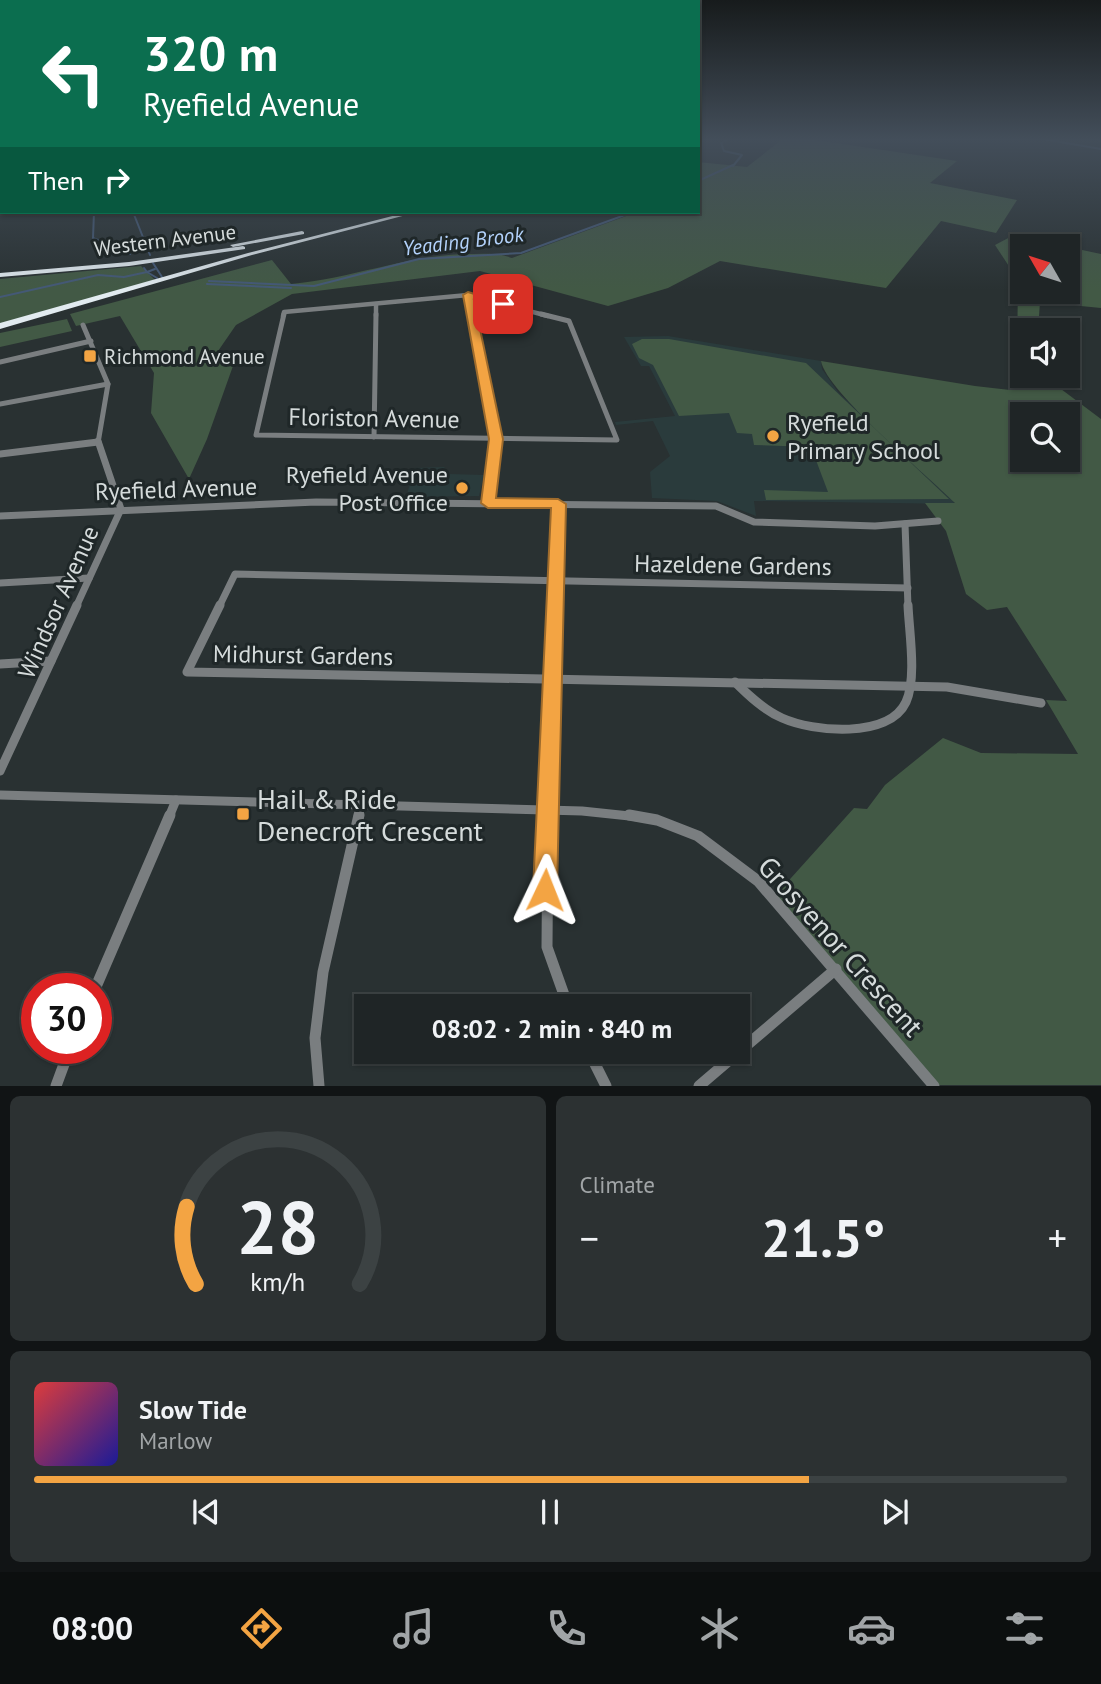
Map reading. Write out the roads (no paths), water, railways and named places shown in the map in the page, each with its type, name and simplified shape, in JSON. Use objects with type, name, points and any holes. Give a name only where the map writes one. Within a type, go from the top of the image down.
[{"type":"highway","name":"Western Avenue","points":[[0,273],[195,251],[388,214]]},
{"type":"highway","name":"Western Avenue","points":[[0,273],[129,264],[219,253],[404,214]]},
{"type":"highway","points":[[0,326],[250,254],[405,214]]},
{"type":"street","points":[[374,437],[376,304],[468,295],[496,439],[488,503]]},
{"type":"street","name":"Floriston Avenue","points":[[376,304],[284,312],[256,435],[617,440],[569,321],[468,295]]},
{"type":"street","points":[[0,404],[108,384],[83,325]]},
{"type":"street","points":[[0,362],[91,341]]},
{"type":"street","name":"Windsor Avenue","points":[[0,771],[121,509],[98,442],[108,384]]},
{"type":"street","points":[[0,454],[98,442]]},
{"type":"street","name":"Ryefield Avenue","points":[[0,516],[316,502],[716,506],[754,522],[905,524],[938,521]]},
{"type":"street","points":[[558,504],[545,890],[547,947],[564,994]]},
{"type":"street","points":[[734,682],[766,709],[783,719],[839,729],[866,727],[892,718],[911,697],[905,524]]},
{"type":"street","name":"Midhurst Gardens","points":[[554,678],[187,672],[235,574],[557,580]]},
{"type":"street","points":[[0,583],[89,578]]},
{"type":"street","name":"Hazeldene Gardens","points":[[557,580],[908,588]]},
{"type":"street","points":[[0,664],[51,661]]},
{"type":"street","points":[[554,678],[947,687],[1041,703]]},
{"type":"street","name":"Grosvenor Crescent","points":[[0,795],[548,810],[623,814],[657,820],[698,836],[758,881],[934,1086]]},
{"type":"street","points":[[102,973],[176,800]]},
{"type":"street","points":[[319,1086],[315,1038],[323,972],[361,805]]},
{"type":"street","points":[[699,1086],[836,969]]},
{"type":"street","points":[[55,1086],[64,1064]]},
{"type":"street","points":[[595,1064],[606,1086]]},
{"type":"waterway","points":[[94,214],[93,238],[130,254]]},
{"type":"waterway","name":"Yeading Brook","points":[[134,214],[150,255]]},
{"type":"waterway","name":"Yeading Brook","points":[[209,281],[314,286],[419,259],[521,253],[628,214]]},
{"type":"waterway","name":"Yeading Brook","points":[[153,263],[162,277]]},
{"type":"waterway","points":[[144,268],[147,272]]},
{"type":"waterway","points":[[147,272],[155,269]]},
{"type":"waterway","points":[[0,297],[98,275],[124,277],[147,272]]},
{"type":"waterway","points":[[147,272],[157,278]]},
{"type":"waterway","name":"Yeading Brook","points":[[207,284],[291,288]]},
{"type":"place","name":"Richmond Avenue","points":[[90,356]]},
{"type":"place","name":"Ryefield Primary School","points":[[773,436]]},
{"type":"place","name":"Ryefield Avenue Post Office","points":[[462,488]]},
{"type":"place","name":"Hail & Ride Denecroft Crescent","points":[[243,814]]}]
